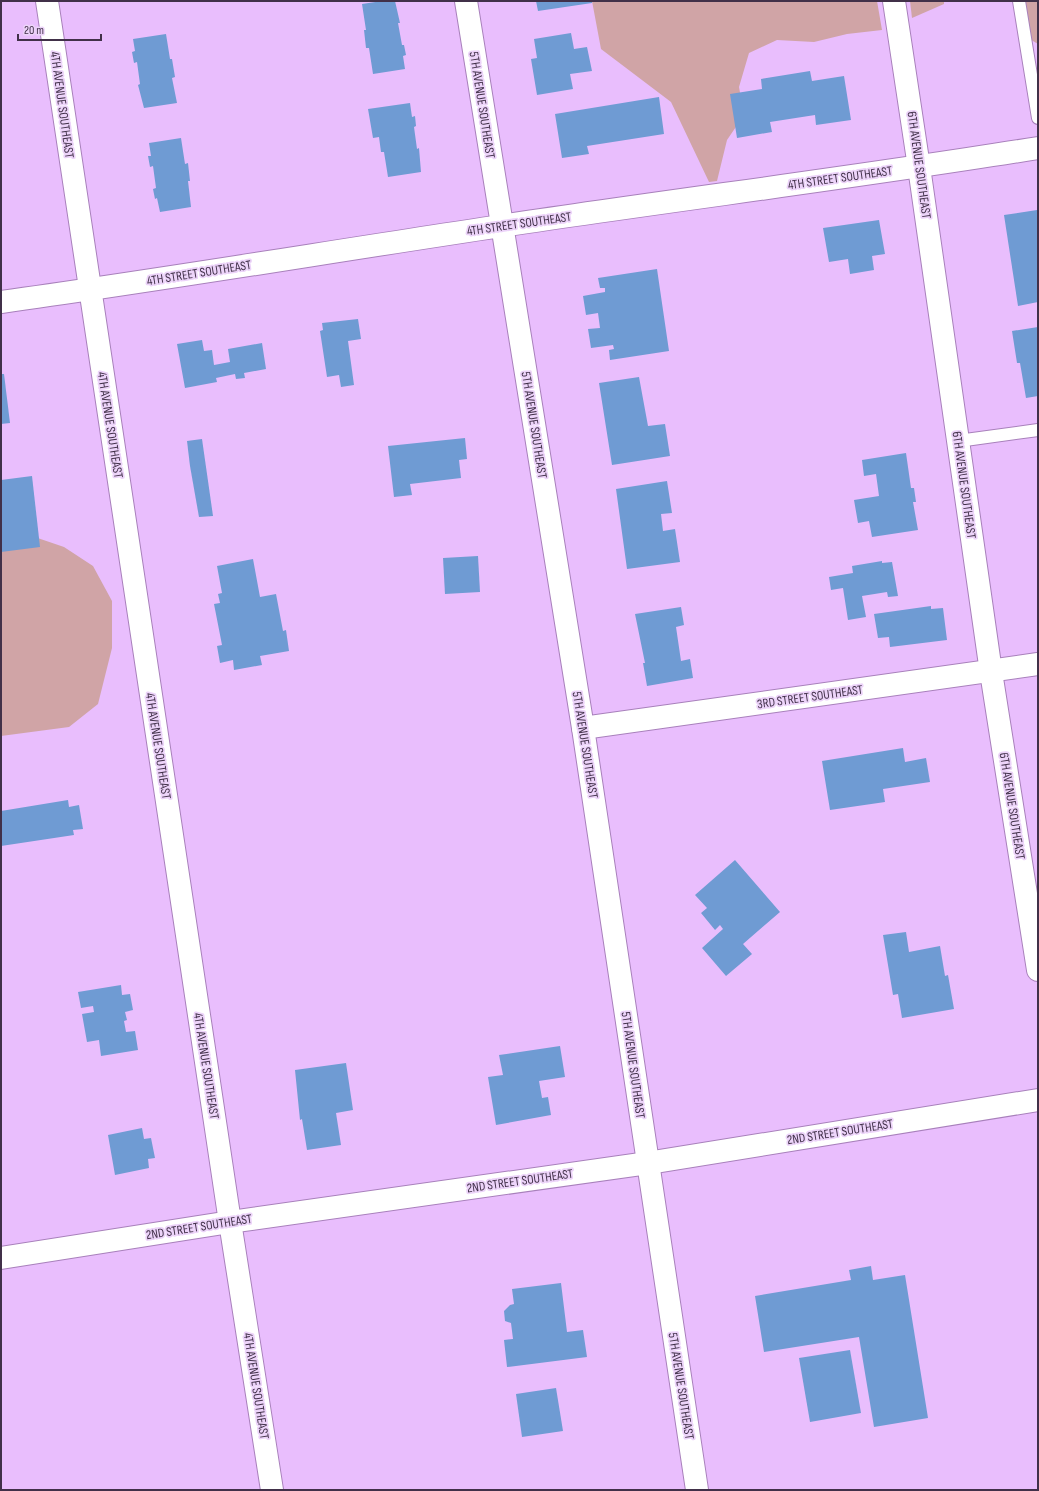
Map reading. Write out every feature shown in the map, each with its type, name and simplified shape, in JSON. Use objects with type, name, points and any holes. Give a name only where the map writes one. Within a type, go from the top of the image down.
[{"type":"street","name":"4TH AVENUE SOUTHEAST","points":[[47,1],[230,1222],[272,1490]]},
{"type":"street","name":"5TH AVENUE SOUTHEAST","points":[[466,1],[583,728],[697,1490]]},
{"type":"street","name":"6TH AVENUE SOUTHEAST","points":[[894,1],[991,672],[1038,970]]},
{"type":"street","name":"4TH STREET SOUTHEAST","points":[[1,302],[90,290],[501,226],[919,167],[1038,148]]},
{"type":"street","name":"3RD STREET SOUTHEAST","points":[[583,728],[991,672],[1038,664]]},
{"type":"street","name":"2ND STREET SOUTHEAST","points":[[1,1258],[230,1222],[648,1163],[1038,1100]]},
{"type":"lane","points":[[1019,1],[1038,118]]},
{"type":"lane","points":[[958,441],[1038,430]]},
{"type":"shaded area","points":[[592,1],[877,1],[882,30],[847,34],[814,42],[777,40],[749,53],[739,87],[744,115],[727,140],[717,181],[709,182],[671,102],[601,49]]},
{"type":"shaded area","points":[[910,1],[944,1],[944,4],[912,18]]},
{"type":"shaded area","points":[[1018,1],[1038,1],[1038,44],[1028,38]]},
{"type":"shaded area","points":[[1,521],[20,532],[64,547],[93,566],[112,601],[112,648],[98,704],[69,727],[1,736]]},
{"type":"building","points":[[395,1],[400,23],[398,23],[402,45],[404,45],[406,55],[403,56],[405,69],[373,74],[369,48],[366,48],[364,30],[366,30],[362,4]]},
{"type":"building","points":[[536,1],[592,1],[592,3],[538,11]]},
{"type":"building","points":[[571,33],[574,49],[587,47],[592,71],[570,74],[573,89],[537,95],[531,59],[537,58],[534,39]]},
{"type":"building","points":[[166,34],[170,59],[172,59],[175,77],[172,78],[177,103],[144,108],[138,85],[140,84],[137,62],[134,63],[132,52],[135,51],[133,39]]},
{"type":"building","points":[[810,71],[812,81],[844,76],[851,120],[816,125],[815,115],[770,122],[772,132],[737,138],[730,94],[762,89],[761,79]]},
{"type":"building","points":[[659,97],[664,134],[587,146],[589,154],[562,158],[555,114]]},
{"type":"building","points":[[410,103],[412,117],[415,116],[416,126],[414,127],[417,149],[419,148],[421,172],[388,177],[384,152],[381,152],[379,137],[373,138],[368,109]]},
{"type":"building","points":[[181,138],[185,164],[188,163],[190,181],[188,181],[191,207],[160,212],[157,198],[155,199],[153,189],[156,188],[153,166],[150,167],[148,156],[151,156],[149,143]]},
{"type":"building","points":[[1037,210],[1038,302],[1018,306],[1004,215]]},
{"type":"building","points":[[879,220],[885,254],[872,256],[874,270],[850,274],[848,259],[829,262],[823,228]]},
{"type":"building","points":[[657,269],[669,351],[610,360],[609,350],[614,349],[613,345],[591,348],[588,329],[600,328],[598,313],[586,315],[583,296],[605,292],[605,288],[600,288],[598,278]]},
{"type":"building","points":[[358,319],[361,339],[348,341],[354,385],[341,387],[339,375],[327,377],[320,331],[323,330],[322,323]]},
{"type":"building","points":[[1038,327],[1038,396],[1026,398],[1020,363],[1017,363],[1012,331]]},
{"type":"building","points":[[202,340],[204,351],[212,350],[214,365],[230,362],[228,349],[262,343],[266,369],[244,373],[245,378],[236,379],[235,374],[216,378],[217,382],[185,388],[177,344]]},
{"type":"building","points":[[1,374],[4,374],[10,423],[1,424]]},
{"type":"building","points":[[639,377],[648,426],[665,424],[670,456],[612,465],[599,383]]},
{"type":"building","points":[[465,438],[467,459],[459,460],[461,478],[410,484],[412,495],[394,497],[388,446]]},
{"type":"building","points":[[202,439],[213,516],[199,517],[187,441]]},
{"type":"building","points":[[906,453],[911,488],[914,488],[916,502],[913,502],[918,530],[872,537],[869,521],[858,523],[854,500],[879,496],[876,474],[864,476],[862,460]]},
{"type":"building","points":[[32,476],[40,547],[1,552],[1,480]]},
{"type":"building","points":[[667,481],[672,513],[661,514],[663,531],[675,529],[680,562],[627,569],[616,489]]},
{"type":"building","points":[[478,556],[480,592],[445,594],[443,558]]},
{"type":"building","points":[[253,559],[260,597],[276,594],[283,631],[286,630],[289,651],[260,656],[262,665],[234,670],[233,660],[220,663],[217,646],[222,645],[214,604],[220,603],[218,594],[222,593],[217,566]]},
{"type":"building","points":[[882,561],[882,563],[892,562],[898,596],[888,597],[887,592],[862,596],[866,617],[848,620],[843,588],[831,590],[829,577],[853,573],[852,566]]},
{"type":"building","points":[[931,606],[931,609],[943,608],[947,640],[890,647],[889,637],[878,638],[874,614]]},
{"type":"building","points":[[681,607],[684,625],[676,627],[681,661],[690,659],[693,678],[647,686],[643,663],[645,663],[635,614]]},
{"type":"building","points":[[903,748],[905,762],[926,758],[930,782],[883,789],[885,802],[830,810],[822,761]]},
{"type":"building","points":[[68,800],[69,807],[79,805],[83,829],[73,830],[74,835],[1,846],[1,811]]},
{"type":"building","points":[[735,860],[780,912],[743,944],[752,954],[726,976],[702,948],[723,929],[720,925],[715,930],[701,913],[707,908],[695,895]]},
{"type":"building","points":[[906,932],[909,952],[940,946],[945,976],[948,975],[954,1009],[902,1018],[898,994],[893,995],[883,935]]},
{"type":"building","points":[[121,985],[122,995],[130,994],[133,1010],[125,1012],[127,1020],[124,1021],[126,1032],[135,1031],[138,1050],[101,1056],[99,1040],[87,1042],[82,1014],[94,1012],[93,1006],[81,1008],[78,992]]},
{"type":"building","points":[[560,1046],[565,1077],[539,1081],[542,1098],[548,1097],[551,1115],[496,1125],[488,1077],[503,1075],[499,1055]]},
{"type":"building","points":[[346,1063],[353,1110],[336,1113],[341,1145],[307,1150],[302,1119],[300,1120],[295,1070]]},
{"type":"building","points":[[142,1128],[144,1139],[151,1138],[155,1158],[148,1159],[149,1168],[115,1175],[108,1135]]},
{"type":"building","points":[[871,1266],[873,1280],[905,1275],[928,1418],[874,1427],[859,1337],[764,1352],[755,1296],[851,1280],[849,1270]]},
{"type":"building","points":[[561,1283],[567,1332],[583,1330],[587,1357],[507,1367],[504,1340],[513,1339],[511,1323],[505,1321],[504,1311],[510,1305],[514,1304],[512,1289]]},
{"type":"building","points":[[850,1350],[861,1413],[810,1422],[799,1358]]},
{"type":"building","points":[[556,1388],[563,1431],[522,1437],[516,1394]]}]
